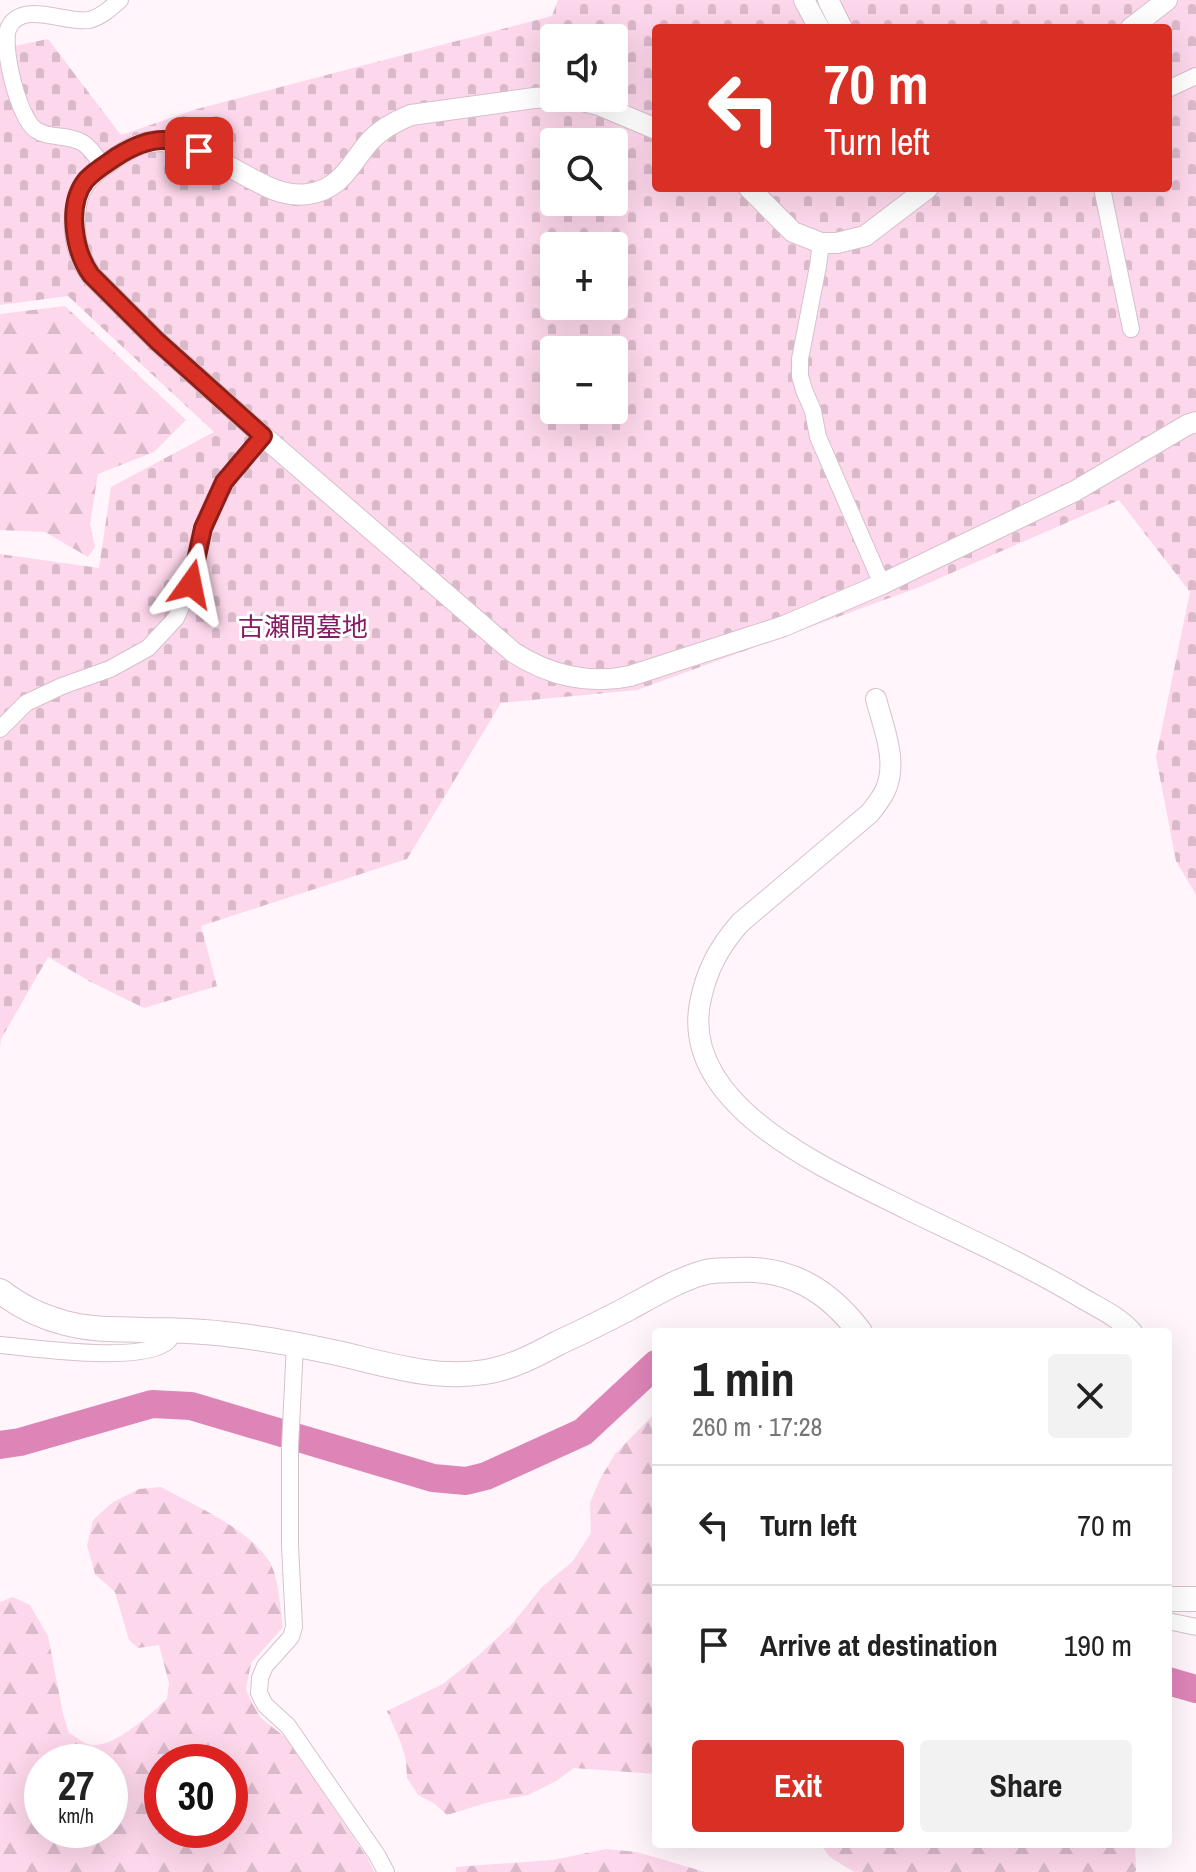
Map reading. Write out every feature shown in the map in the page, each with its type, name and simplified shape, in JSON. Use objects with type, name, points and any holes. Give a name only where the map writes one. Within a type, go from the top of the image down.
[{"type":"main road","points":[[0,1291],[25,1307],[65,1323],[91,1328],[232,1334],[435,1373],[486,1372],[536,1354],[660,1291],[707,1272],[748,1269],[784,1274],[810,1286],[849,1317],[857,1328]]},
{"type":"main road","points":[[1172,1599],[1196,1599]]},
{"type":"street","points":[[103,166],[82,143],[37,131],[29,125],[13,80],[5,37],[10,24],[17,18],[38,13],[88,20],[99,17],[120,0]]},
{"type":"street","points":[[804,0],[817,24]]},
{"type":"street","points":[[828,0],[840,24]]},
{"type":"street","points":[[1136,24],[1167,0]]},
{"type":"street","points":[[1172,87],[1196,76]]},
{"type":"street","points":[[540,98],[411,115],[371,140],[335,184],[299,195],[270,188],[199,151],[164,140],[135,146],[83,183],[76,203],[75,236],[83,264],[91,275],[157,341],[263,436],[513,652],[532,665],[591,680],[611,680],[784,626],[882,584],[1075,491],[1196,422]]},
{"type":"street","points":[[616,112],[652,127]]},
{"type":"street","points":[[753,192],[793,232],[821,243],[837,243],[865,236],[919,192]]},
{"type":"street","points":[[1103,192],[1131,329]]},
{"type":"street","points":[[821,243],[800,359],[800,376],[813,411],[818,437],[882,584]]},
{"type":"street","points":[[0,729],[26,703],[110,669],[148,648],[176,618],[191,584],[203,528],[224,482],[263,436]]},
{"type":"street","points":[[876,699],[890,759],[887,786],[870,813],[740,923],[725,941],[704,984],[698,1012],[698,1029],[707,1059],[736,1104],[776,1137],[823,1167],[1054,1281],[1127,1328]]},
{"type":"street","points":[[0,1345],[103,1354],[145,1351],[168,1342],[175,1330]]},
{"type":"street","points":[[295,1344],[290,1447],[294,1627],[291,1637],[265,1666],[259,1693],[265,1705],[288,1726],[386,1872]]},
{"type":"street","points":[[1172,1622],[1196,1627]]},
{"type":"green space","name":"古瀬間墓地","points":[[558,0],[1196,0],[1196,895],[1176,861],[1156,757],[1190,592],[1119,500],[917,588],[637,690],[501,703],[407,859],[201,926],[217,986],[144,1008],[48,957],[1,1039],[0,1048],[0,554],[99,568],[111,487],[214,432],[68,296],[0,305],[0,49],[48,39],[121,135],[197,109],[552,16]]},
{"type":"green space","points":[[65,306],[186,420],[154,452],[98,474],[90,524],[95,547],[88,557],[45,532],[0,530],[0,314]]},
{"type":"green space","points":[[652,1416],[652,1774],[574,1768],[528,1795],[489,1802],[447,1815],[418,1795],[407,1778],[401,1743],[387,1711],[443,1684],[512,1624],[542,1587],[572,1562],[591,1533],[590,1503],[615,1454]]},
{"type":"green space","points":[[161,1487],[235,1528],[269,1561],[277,1584],[283,1627],[251,1663],[246,1689],[260,1717],[286,1738],[374,1872],[0,1872],[0,1602],[13,1597],[30,1605],[48,1636],[69,1733],[88,1744],[24,1744],[24,1848],[128,1848],[128,1744],[100,1744],[121,1736],[152,1713],[167,1699],[169,1683],[159,1645],[138,1648],[129,1640],[115,1592],[95,1574],[87,1545],[93,1520],[113,1502],[139,1489]]},
{"type":"green space","points":[[823,1848],[1135,1848],[1136,1870],[854,1872],[830,1857]]},
{"type":"green space","points":[[606,1849],[637,1852],[705,1872],[456,1872],[456,1867],[553,1860]]},
{"type":"waterway","points":[[0,1445],[152,1404],[191,1406],[433,1478],[466,1481],[486,1476],[583,1432],[652,1368]]},
{"type":"waterway","points":[[1172,1682],[1196,1689]]},
{"type":"route","points":[[191,584],[203,528],[224,482],[263,436],[157,341],[91,275],[77,249],[75,220],[76,203],[83,183],[135,146],[164,140],[199,151]]}]
